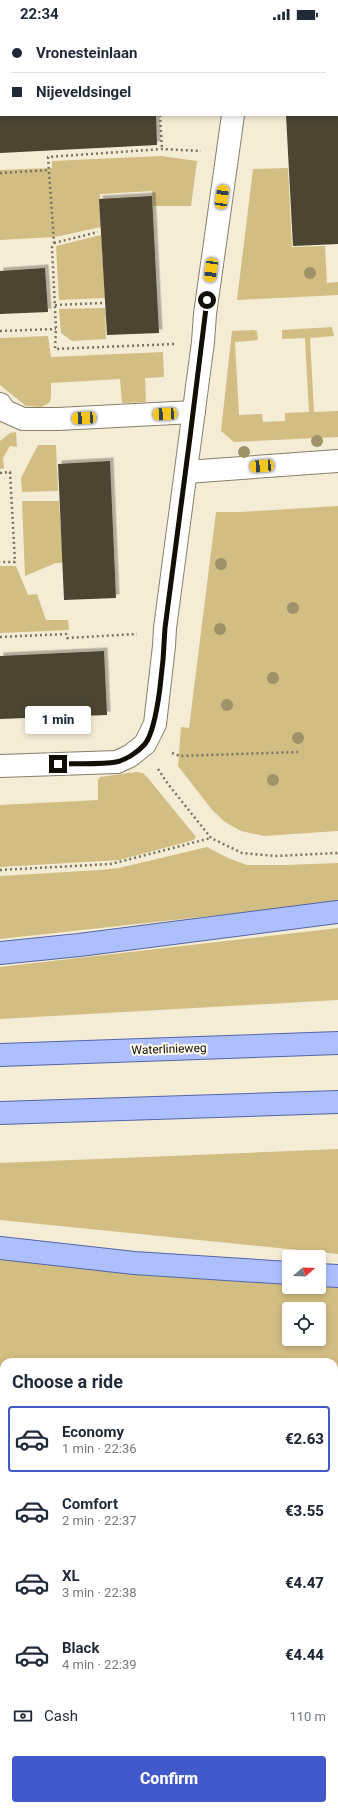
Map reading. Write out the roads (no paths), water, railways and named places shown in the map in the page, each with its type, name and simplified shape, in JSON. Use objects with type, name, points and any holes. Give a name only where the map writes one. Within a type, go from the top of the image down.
[{"type":"main road","points":[[0,953],[80,945],[338,912]]},
{"type":"main road","name":"Waterlinieweg","points":[[0,1055],[338,1043]]},
{"type":"main road","points":[[0,1114],[338,1102]]},
{"type":"main road","points":[[0,1248],[134,1263],[282,1273]]},
{"type":"main road","points":[[326,1275],[338,1276]]},
{"type":"street","points":[[0,766],[117,762],[130,756],[145,744],[155,724],[165,628],[203,342],[205,314],[233,116]]},
{"type":"street","points":[[2,411],[23,419],[58,419],[194,412]]},
{"type":"street","points":[[186,472],[338,461]]}]
